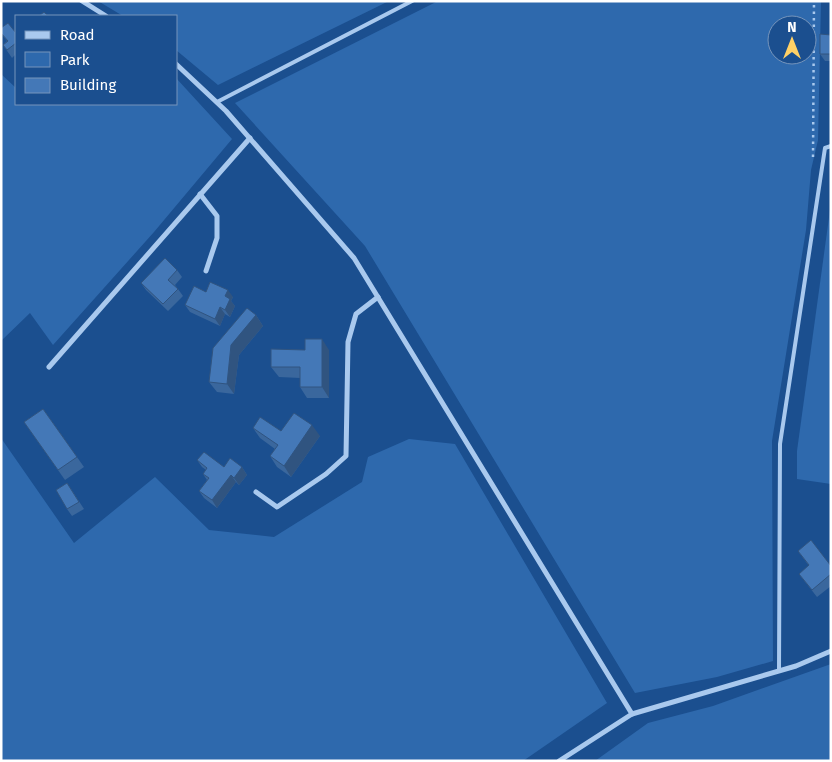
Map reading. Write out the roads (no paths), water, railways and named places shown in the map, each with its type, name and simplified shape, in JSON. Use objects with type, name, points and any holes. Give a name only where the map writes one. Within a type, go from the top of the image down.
[{"type":"street","points":[[82,1],[104,15]]},
{"type":"street","points":[[178,66],[250,138],[354,258],[632,714]]},
{"type":"street","points":[[49,367],[250,138]]},
{"type":"street","points":[[200,194],[216,216],[216,238],[206,271]]},
{"type":"street","points":[[256,492],[277,507],[326,474],[346,456],[348,342],[356,314],[378,297]]},
{"type":"street","points":[[559,761],[632,714],[796,666],[831,651]]},
{"type":"lane","points":[[216,102],[412,1]]},
{"type":"lane","points":[[779,670],[780,444],[825,148],[831,146]]}]
